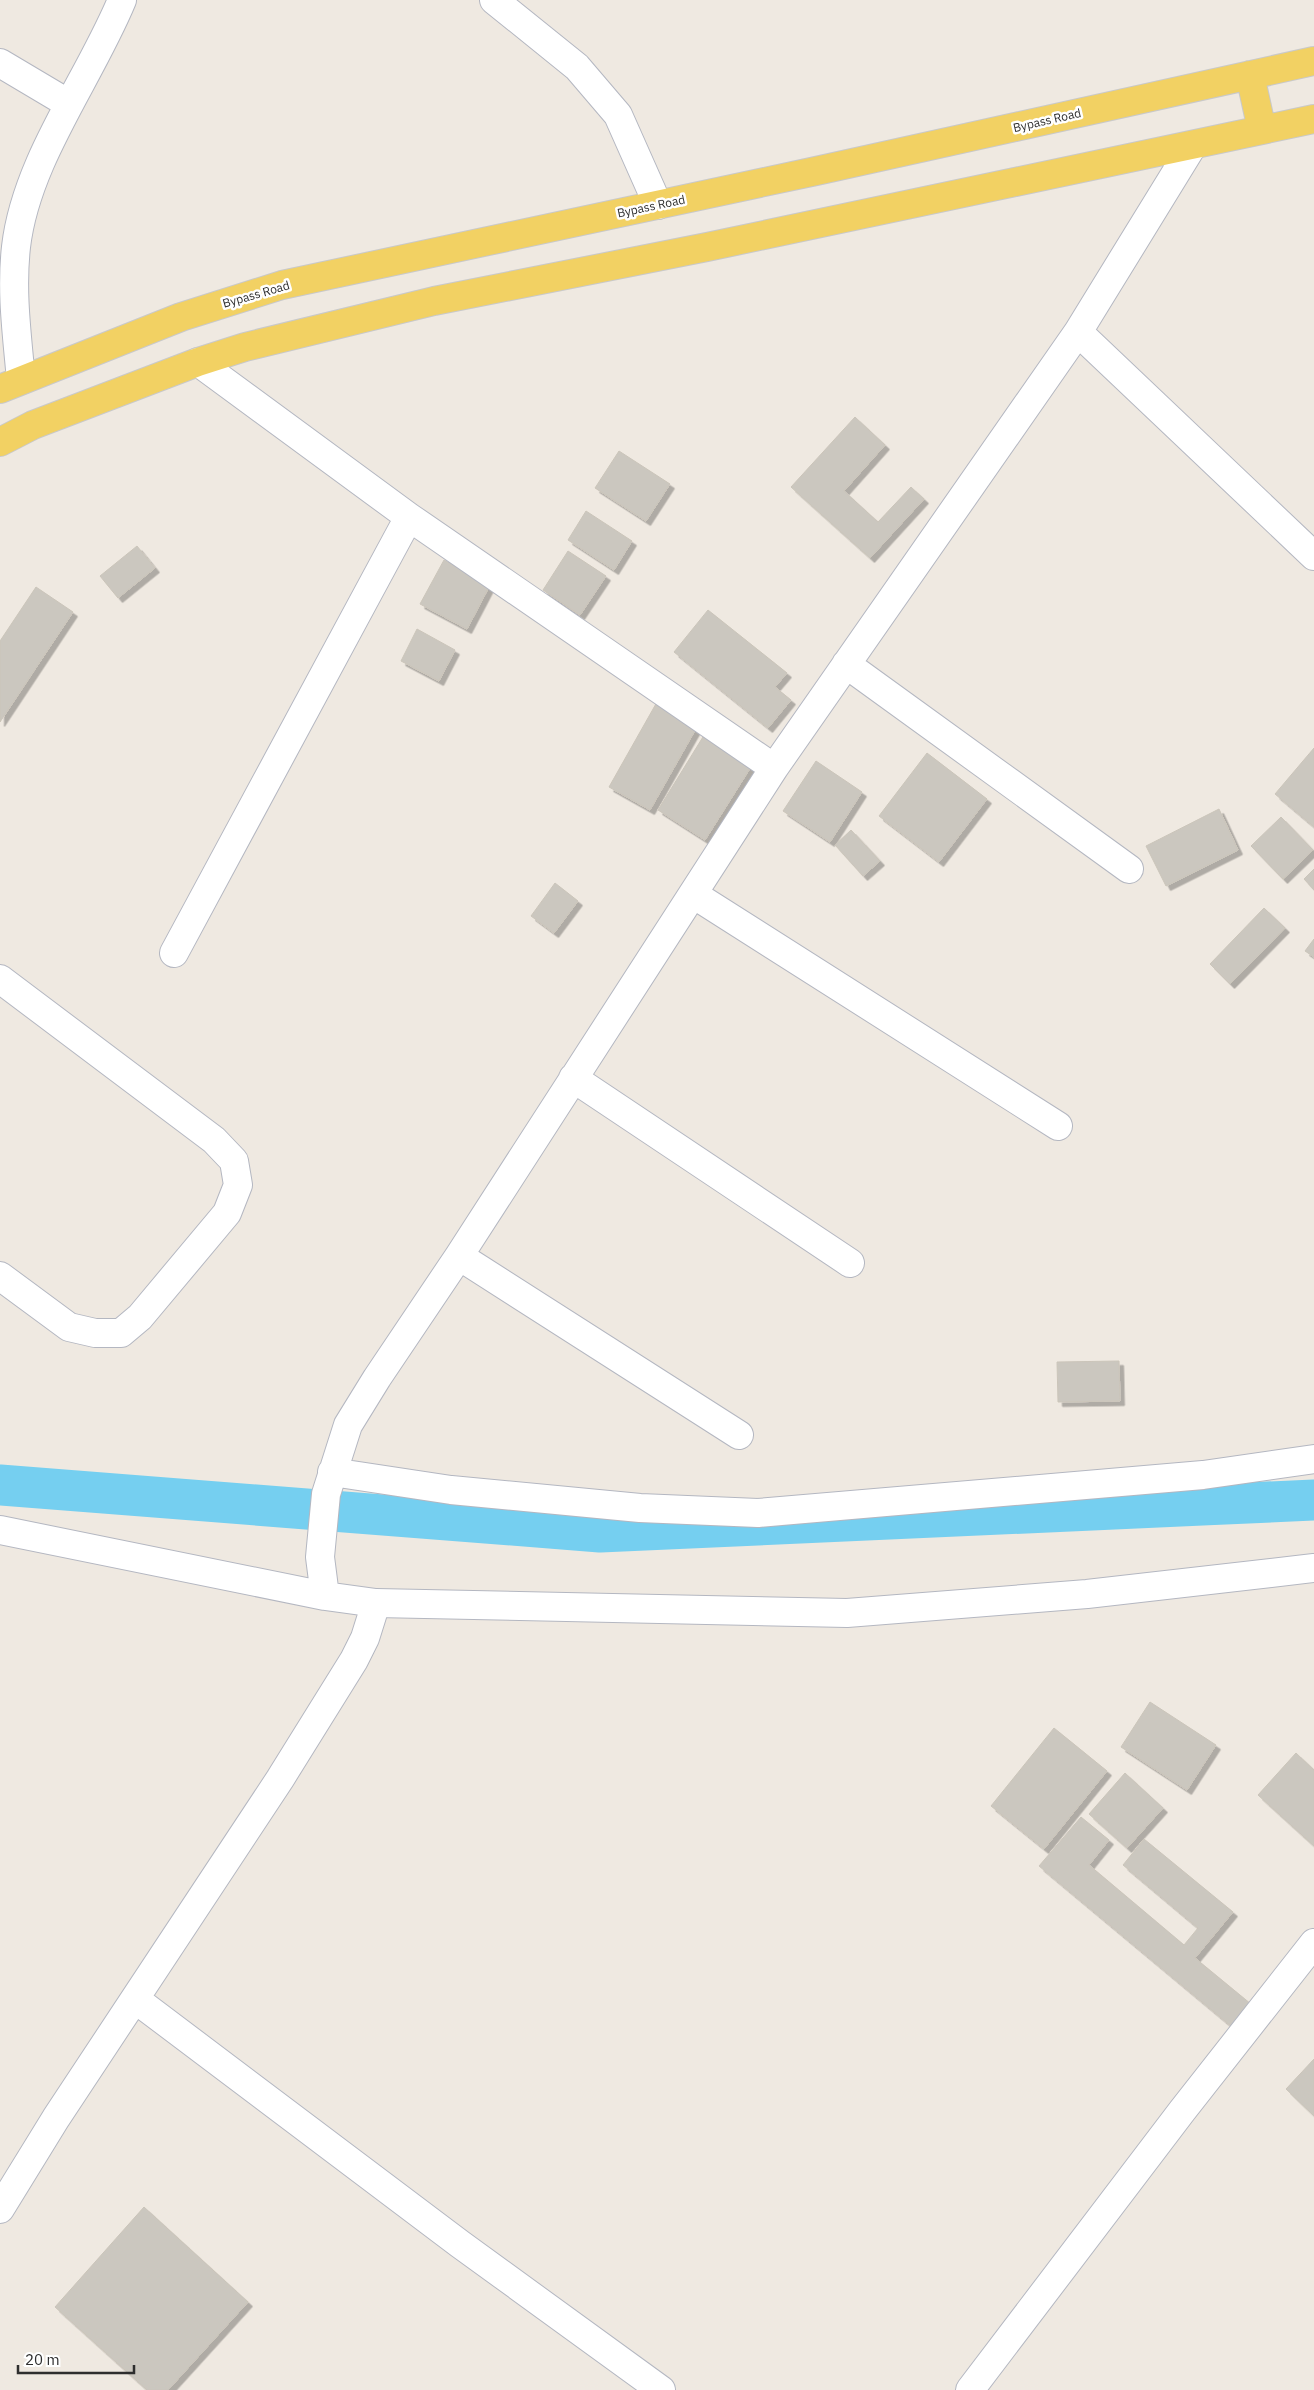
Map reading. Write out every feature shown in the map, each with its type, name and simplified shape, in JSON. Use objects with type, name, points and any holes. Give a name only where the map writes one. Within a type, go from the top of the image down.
[{"type":"main road","name":"Bypass Road","points":[[11,385],[181,317],[282,285],[658,205],[1314,61]]},
{"type":"main road","points":[[1250,75],[1262,130]]},
{"type":"main road","points":[[0,442],[33,425],[198,362],[245,347],[434,301],[707,247],[1314,119]]},
{"type":"street","points":[[11,385],[16,246],[31,186],[69,104],[122,0]]},
{"type":"street","points":[[503,3],[576,67],[618,115],[658,205]]},
{"type":"street","points":[[0,63],[69,104]]},
{"type":"street","points":[[325,1596],[320,1556],[329,1483],[348,1425],[774,768],[1078,332],[1193,145]]},
{"type":"street","points":[[1078,332],[1314,556]]},
{"type":"street","points":[[198,362],[409,517],[774,768]]},
{"type":"street","points":[[174,954],[409,517]]},
{"type":"street","points":[[846,664],[1129,869]]},
{"type":"street","points":[[693,894],[1058,1126]]},
{"type":"street","points":[[0,979],[214,1140],[234,1161],[238,1184],[227,1213],[140,1317],[122,1333],[95,1333],[69,1326],[0,1276]]},
{"type":"street","points":[[573,1078],[850,1263]]},
{"type":"street","points":[[459,1256],[739,1435]]},
{"type":"street","points":[[329,1483],[451,1490],[640,1508],[758,1513],[1203,1475],[1314,1459]]},
{"type":"street","points":[[0,1530],[325,1596],[376,1603],[847,1613],[1087,1594],[1314,1568]]},
{"type":"street","points":[[0,2210],[56,2118],[280,1779],[354,1660],[365,1638],[376,1603]]},
{"type":"street","points":[[970,2390],[1182,2111],[1314,1943]]},
{"type":"street","points":[[135,1999],[460,2244],[661,2390]]},
{"type":"building","points":[[855,417],[885,445],[844,491],[878,522],[911,487],[924,499],[870,558],[791,487]]},
{"type":"building","points":[[619,451],[670,484],[646,521],[595,488]]},
{"type":"building","points":[[586,511],[632,541],[614,570],[568,540]]},
{"type":"building","points":[[137,546],[155,568],[118,598],[100,576]]},
{"type":"building","points":[[568,551],[606,576],[580,615],[543,590]]},
{"type":"building","points":[[444,560],[490,585],[467,629],[420,604]]},
{"type":"building","points":[[36,587],[73,612],[0,722],[0,641]]},
{"type":"building","points":[[708,610],[787,673],[775,687],[791,700],[768,728],[674,652]]},
{"type":"building","points":[[417,629],[455,650],[439,681],[401,661]]},
{"type":"building","points":[[657,702],[698,725],[650,810],[609,787]]},
{"type":"building","points":[[706,732],[754,762],[705,840],[658,810]]},
{"type":"building","points":[[1314,748],[1314,827],[1275,794]]},
{"type":"building","points":[[927,753],[987,799],[939,862],[879,816]]},
{"type":"building","points":[[816,761],[862,792],[830,842],[783,811]]},
{"type":"building","points":[[1219,809],[1238,850],[1166,886],[1146,846]]},
{"type":"building","points":[[1281,817],[1313,850],[1283,879],[1251,846]]},
{"type":"building","points":[[851,830],[880,861],[863,876],[835,845]]},
{"type":"building","points":[[1314,869],[1314,890],[1304,879]]},
{"type":"building","points":[[555,883],[578,901],[554,933],[531,916]]},
{"type":"building","points":[[1264,908],[1285,928],[1230,984],[1210,964]]},
{"type":"building","points":[[1314,939],[1314,957],[1305,951]]},
{"type":"building","points":[[1119,1361],[1120,1401],[1058,1402],[1057,1362]]},
{"type":"building","points":[[1150,1702],[1216,1745],[1187,1790],[1121,1747]]},
{"type":"building","points":[[1054,1728],[1107,1771],[1044,1849],[991,1806]]},
{"type":"building","points":[[1296,1753],[1314,1770],[1314,1846],[1258,1795]]},
{"type":"building","points":[[1125,1773],[1163,1808],[1127,1848],[1089,1814]]},
{"type":"building","points":[[1081,1817],[1109,1840],[1089,1865],[1184,1945],[1198,1928],[1123,1865],[1144,1839],[1233,1912],[1195,1958],[1257,2009],[1238,2032],[1039,1866]]},
{"type":"building","points":[[1314,2059],[1314,2116],[1286,2089]]},
{"type":"building","points":[[144,2207],[248,2302],[168,2390],[147,2390],[55,2307]]},
{"type":"waterway","points":[[0,1485],[600,1532],[1314,1500]]}]
